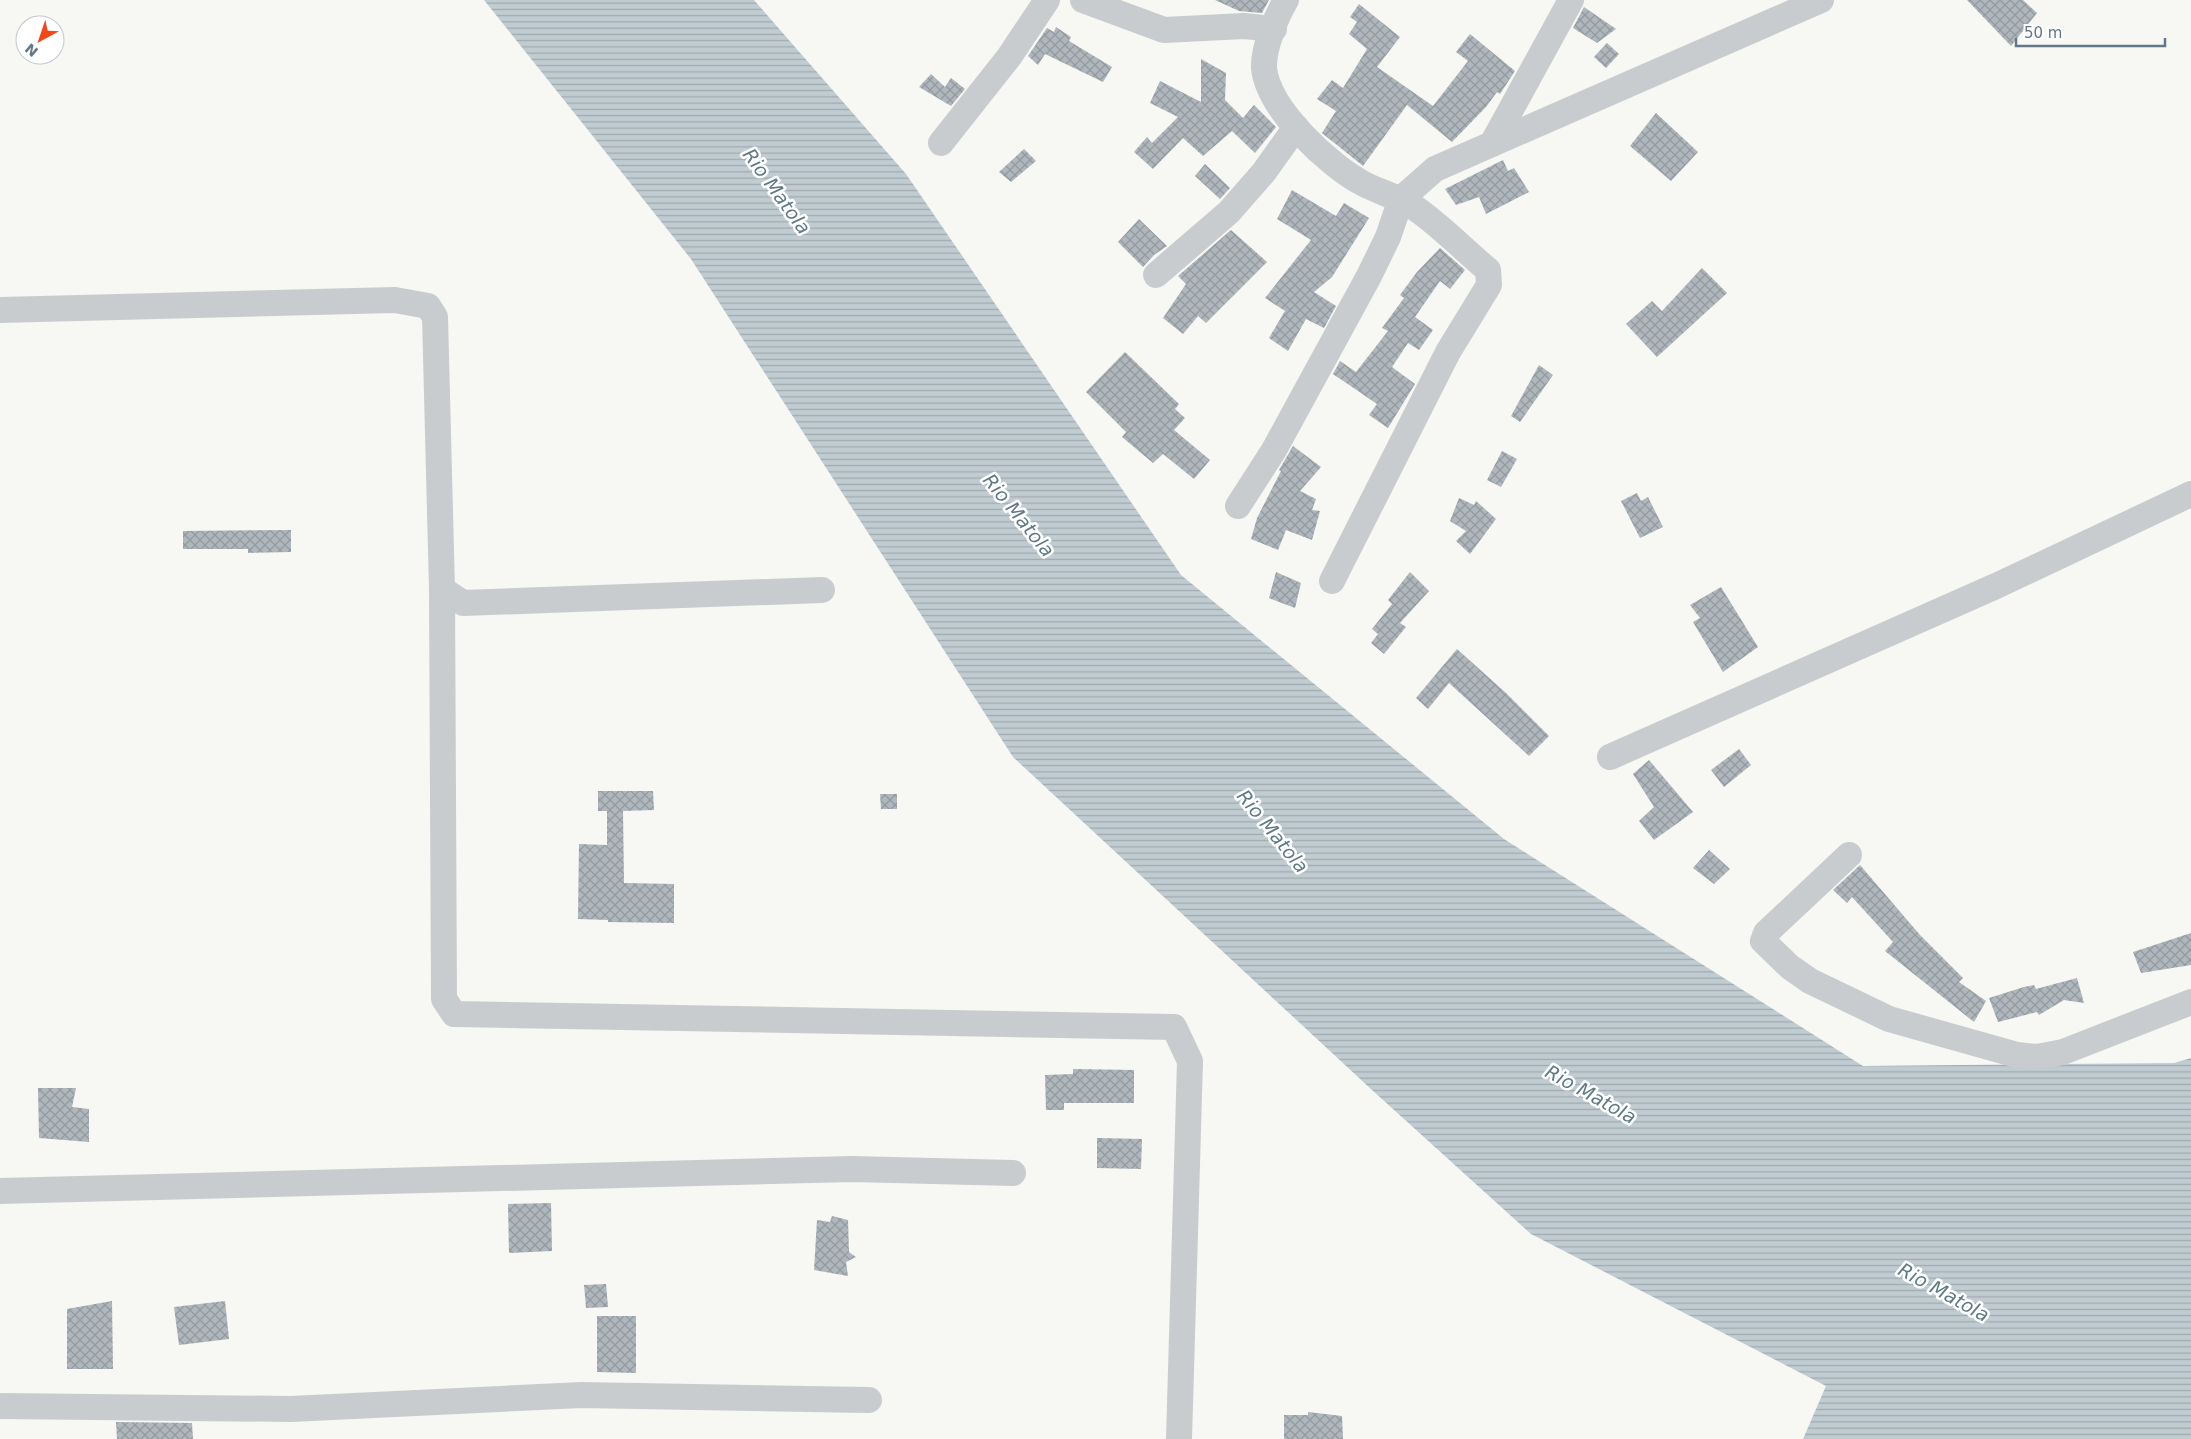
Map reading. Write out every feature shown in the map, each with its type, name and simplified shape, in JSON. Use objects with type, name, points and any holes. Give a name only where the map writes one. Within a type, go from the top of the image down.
[{"type":"street","points":[[941,143],[1009,57],[1047,0]]},
{"type":"street","points":[[1083,0],[1164,30],[1244,26],[1274,29]]},
{"type":"street","points":[[1286,0],[1266,52],[1264,67],[1266,80],[1272,92],[1296,127],[1330,160],[1356,179],[1401,199],[1415,208],[1488,270],[1490,278],[1489,285],[1448,352],[1332,580]]},
{"type":"street","points":[[1492,144],[1571,0]]},
{"type":"street","points":[[1238,506],[1274,450],[1369,276],[1388,237],[1401,199],[1435,169],[1821,0]]},
{"type":"street","points":[[1156,275],[1229,212],[1264,172],[1296,127]]},
{"type":"street","points":[[0,310],[395,300],[428,306],[435,318],[442,590],[444,999],[454,1014],[1174,1027],[1190,1061],[1179,1439]]},
{"type":"street","points":[[1610,757],[1996,586],[2115,528],[2191,494]]},
{"type":"street","points":[[442,590],[462,603],[822,590]]},
{"type":"street","points":[[1849,855],[1766,933],[1763,940],[1790,967],[1810,981],[1889,1019],[2017,1055],[2037,1057],[2063,1052],[2191,1002]]},
{"type":"street","points":[[0,1191],[852,1169],[1013,1173]]},
{"type":"street","points":[[0,1406],[291,1408],[581,1395],[869,1400]]},
{"type":"water","name":"Rio Matola","points":[[484,0],[754,0],[906,174],[1181,575],[1504,839],[1863,1066],[2174,1063],[2191,1058],[2191,1439],[1803,1439],[1826,1386],[1531,1234],[1372,1090],[1013,757],[691,259]]},
{"type":"building","points":[[1215,0],[1269,0],[1262,13],[1239,11]]},
{"type":"building","points":[[1967,0],[2023,0],[2037,13],[2011,46]]},
{"type":"building","points":[[1359,4],[1400,37],[1377,67],[1433,106],[1468,61],[1456,52],[1470,34],[1515,71],[1500,94],[1497,92],[1486,107],[1452,142],[1407,105],[1363,166],[1322,133],[1336,111],[1317,99],[1332,80],[1343,88],[1367,49],[1349,34],[1357,22],[1350,17]]},
{"type":"building","points":[[1584,7],[1616,29],[1597,43],[1573,28]]},
{"type":"building","points":[[1056,27],[1071,37],[1069,41],[1112,67],[1103,82],[1045,54],[1038,65],[1028,56],[1047,28],[1054,32]]},
{"type":"building","points":[[1607,43],[1619,54],[1606,68],[1594,57]]},
{"type":"building","points":[[1201,59],[1226,73],[1225,100],[1243,118],[1254,105],[1276,127],[1255,153],[1232,131],[1203,156],[1183,138],[1153,169],[1134,152],[1147,137],[1152,143],[1178,117],[1150,103],[1160,81],[1201,102]]},
{"type":"building","points":[[931,74],[945,87],[951,78],[965,89],[951,106],[919,87]]},
{"type":"building","points":[[1656,113],[1698,152],[1671,181],[1630,146]]},
{"type":"building","points":[[1024,149],[1036,161],[1011,182],[999,172]]},
{"type":"building","points":[[1503,160],[1508,171],[1514,168],[1529,192],[1486,214],[1479,197],[1456,205],[1445,189]]},
{"type":"building","points":[[1205,164],[1230,188],[1220,199],[1195,176]]},
{"type":"building","points":[[1292,190],[1336,216],[1344,203],[1369,218],[1332,277],[1314,292],[1336,306],[1324,328],[1306,319],[1288,351],[1269,338],[1285,311],[1265,298],[1311,240],[1277,219]]},
{"type":"building","points":[[1139,219],[1167,246],[1154,255],[1143,267],[1118,242]]},
{"type":"building","points":[[1231,230],[1267,262],[1206,323],[1198,316],[1183,334],[1163,318],[1186,284],[1178,276]]},
{"type":"building","points":[[1440,248],[1465,270],[1450,289],[1440,281],[1415,317],[1433,330],[1419,350],[1408,343],[1392,367],[1415,384],[1388,428],[1369,415],[1377,404],[1333,374],[1340,361],[1356,372],[1388,331],[1382,328],[1404,298],[1400,295],[1417,272]]},
{"type":"building","points":[[1702,268],[1727,293],[1657,357],[1626,324],[1652,301],[1662,311]]},
{"type":"building","points":[[1125,352],[1179,404],[1175,409],[1185,418],[1174,430],[1210,460],[1194,479],[1163,454],[1153,463],[1122,437],[1126,432],[1086,392]]},
{"type":"building","points":[[1539,365],[1553,375],[1520,422],[1511,416]]},
{"type":"building","points":[[1293,446],[1321,467],[1300,491],[1316,499],[1312,510],[1320,511],[1312,540],[1286,530],[1278,550],[1251,539],[1257,518],[1281,471],[1279,470]]},
{"type":"building","points":[[1502,451],[1517,459],[1501,487],[1487,480]]},
{"type":"building","points":[[1637,493],[1641,501],[1648,497],[1663,527],[1640,538],[1621,501]]},
{"type":"building","points":[[1459,498],[1474,505],[1476,501],[1496,519],[1470,554],[1456,541],[1466,531],[1450,521]]},
{"type":"building","points":[[291,530],[291,552],[248,553],[248,549],[183,549],[183,531]]},
{"type":"building","points":[[1276,572],[1301,583],[1295,608],[1269,598]]},
{"type":"building","points":[[1410,572],[1429,591],[1400,623],[1406,627],[1384,654],[1371,643],[1378,634],[1372,629],[1392,604],[1388,600]]},
{"type":"building","points":[[1721,587],[1758,647],[1723,672],[1693,622],[1700,618],[1690,605]]},
{"type":"building","points":[[1457,649],[1506,693],[1549,736],[1529,756],[1449,683],[1428,709],[1416,698]]},
{"type":"building","points":[[1739,749],[1751,765],[1724,787],[1711,770]]},
{"type":"building","points":[[1649,760],[1693,812],[1654,840],[1639,821],[1654,807],[1633,774]]},
{"type":"building","points":[[598,791],[653,791],[654,810],[623,811],[624,883],[674,884],[674,923],[608,922],[608,920],[578,919],[579,844],[607,845],[607,811],[598,811]]},
{"type":"building","points":[[880,794],[897,794],[897,809],[881,809]]},
{"type":"building","points":[[1709,850],[1730,869],[1714,884],[1693,868]]},
{"type":"building","points":[[1860,865],[1920,935],[1963,978],[1959,982],[1986,1001],[1974,1022],[1885,951],[1893,942],[1852,897],[1847,903],[1833,890]]},
{"type":"building","points":[[2191,933],[2191,965],[2141,973],[2133,952]]},
{"type":"building","points":[[2077,978],[2084,1003],[2064,1000],[2039,1015],[2037,1012],[1998,1022],[1989,998],[2024,987],[2034,985],[2036,989]]},
{"type":"building","points":[[1073,1069],[1134,1070],[1134,1103],[1064,1103],[1064,1110],[1046,1110],[1045,1075],[1073,1074]]},
{"type":"building","points":[[38,1088],[76,1088],[72,1107],[89,1109],[89,1142],[39,1138]]},
{"type":"building","points":[[1097,1138],[1142,1139],[1141,1169],[1097,1168]]},
{"type":"building","points":[[551,1203],[552,1251],[509,1253],[508,1204]]},
{"type":"building","points":[[832,1216],[848,1220],[849,1252],[856,1257],[846,1262],[848,1276],[814,1270],[817,1220],[830,1222]]},
{"type":"building","points":[[606,1284],[608,1307],[586,1308],[584,1285]]},
{"type":"building","points":[[112,1301],[113,1369],[67,1369],[67,1309]]},
{"type":"building","points":[[225,1301],[229,1339],[179,1345],[174,1307]]},
{"type":"building","points":[[597,1316],[636,1316],[636,1373],[597,1372]]},
{"type":"building","points":[[1308,1412],[1342,1416],[1343,1439],[1284,1439],[1284,1415],[1308,1415]]},
{"type":"building","points":[[116,1422],[192,1423],[193,1439],[117,1439]]}]
